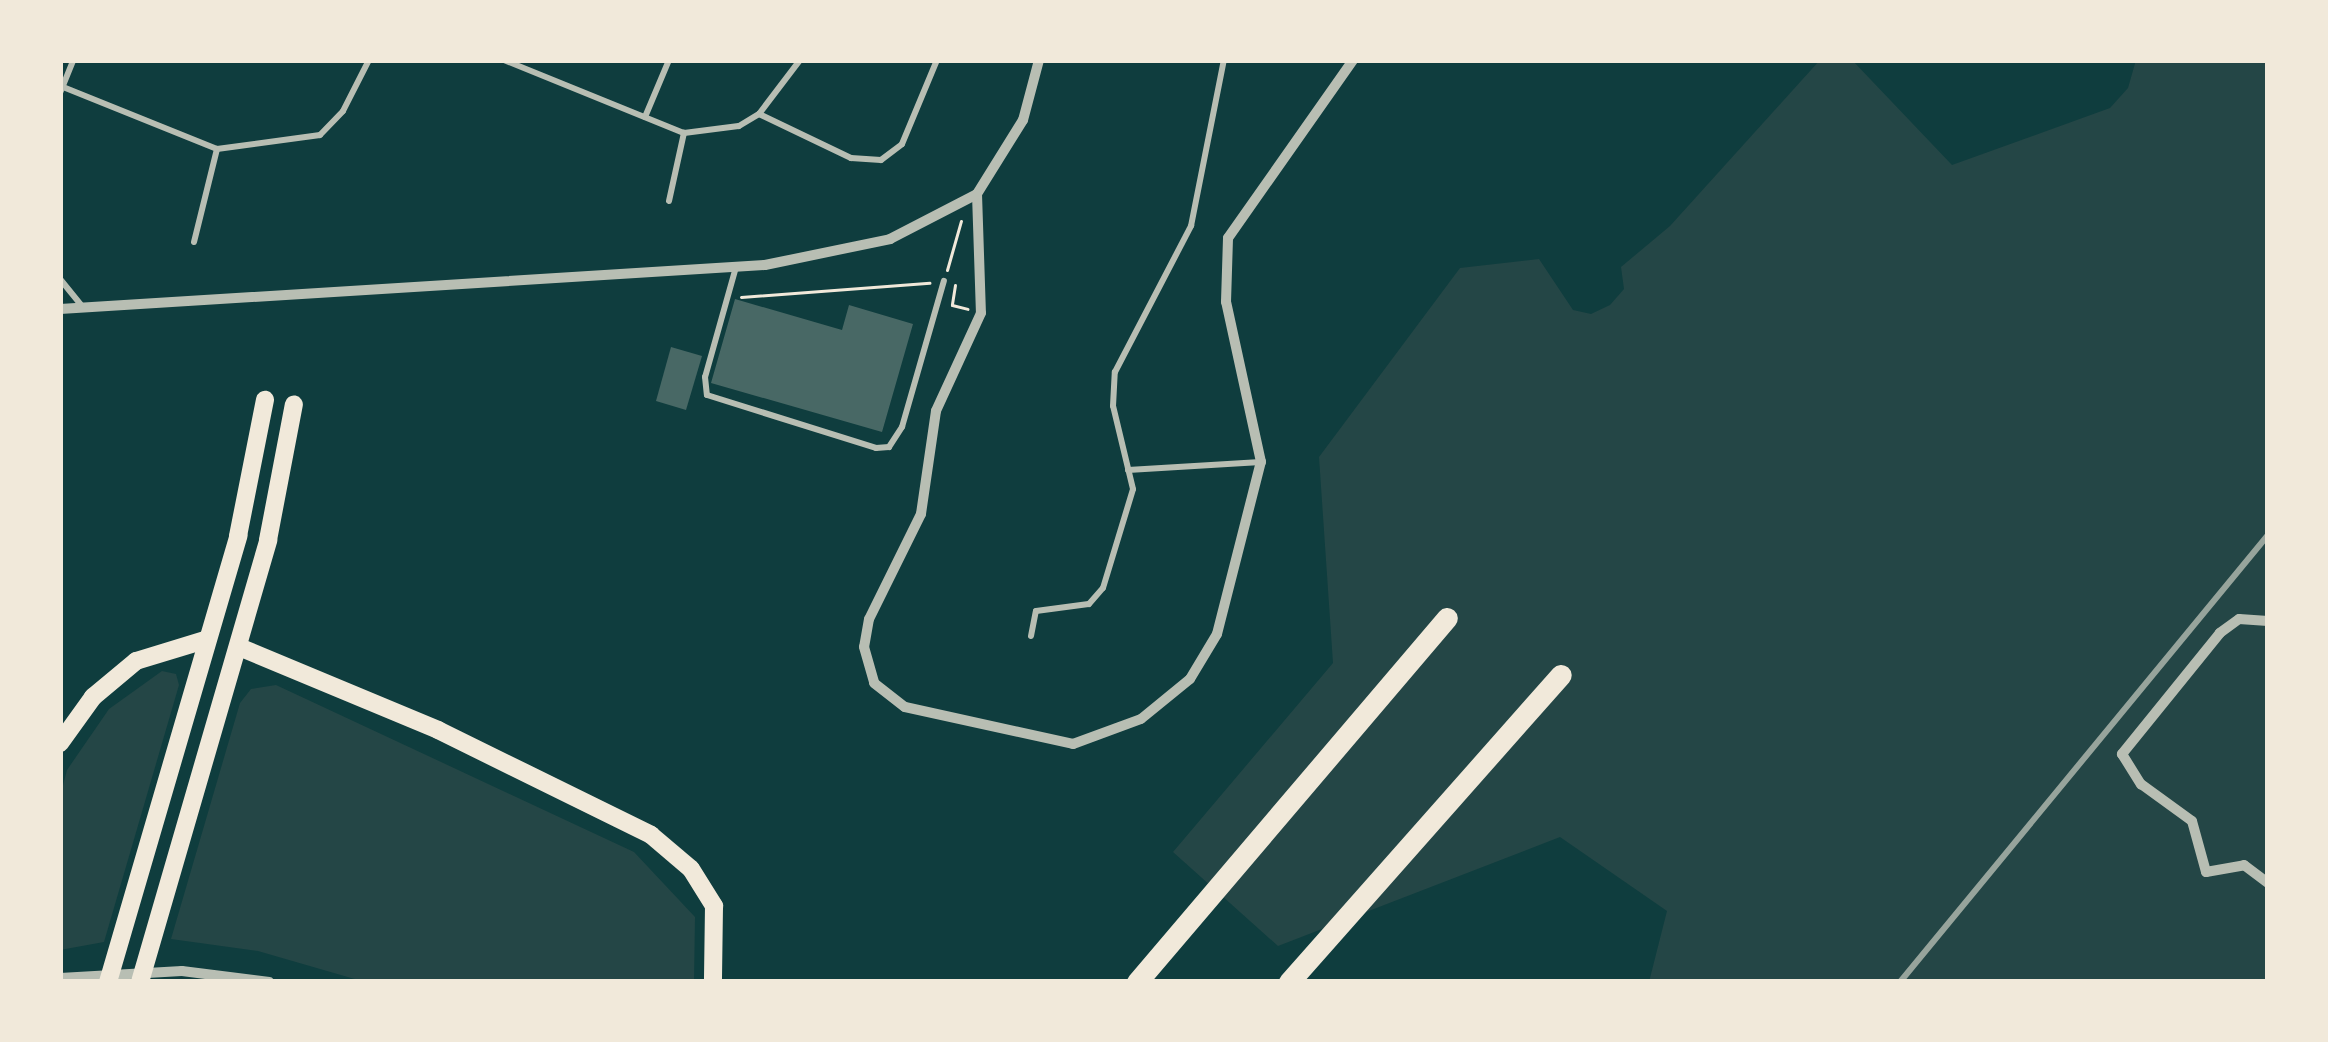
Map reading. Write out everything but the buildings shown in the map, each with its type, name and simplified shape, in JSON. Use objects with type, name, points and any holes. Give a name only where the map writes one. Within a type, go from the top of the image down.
[{"type":"highway","points":[[1137,982],[1447,618]]},
{"type":"highway","points":[[1288,982],[1561,675]]},
{"type":"main road","points":[[108,982],[254,473],[265,400]]},
{"type":"main road","points":[[140,982],[239,647],[284,475],[294,404]]},
{"type":"main road","points":[[60,743],[84,707],[136,661],[208,639]]},
{"type":"main road","points":[[239,647],[438,730],[651,835],[691,869],[715,906],[713,982]]},
{"type":"street","points":[[60,309],[736,267],[890,239],[977,194],[1023,120],[1039,60]]},
{"type":"street","points":[[977,194],[981,313],[936,411],[920,514],[868,619],[864,647],[874,683],[904,707],[1073,744],[1141,718],[1206,658],[1261,461],[1226,302],[1228,238],[1353,60]]},
{"type":"street","points":[[2268,621],[2239,619],[2220,633],[2122,754],[2141,784],[2192,820],[2206,872],[2244,865],[2268,884]]},
{"type":"street","points":[[60,978],[182,971],[269,982]]},
{"type":"lane","points":[[73,60],[61,90],[217,149],[320,135],[343,111],[369,60]]},
{"type":"lane","points":[[504,60],[684,133],[739,126],[759,114],[800,60]]},
{"type":"lane","points":[[645,117],[669,60]]},
{"type":"lane","points":[[759,114],[851,158],[881,160],[902,144],[937,60]]},
{"type":"lane","points":[[1031,636],[1036,611],[1100,597],[1132,501],[1113,406],[1115,372],[1191,226],[1224,60]]},
{"type":"lane","points":[[669,201],[684,133]]},
{"type":"lane","points":[[194,242],[217,149]]},
{"type":"lane","points":[[736,267],[707,395],[890,447],[944,281]]},
{"type":"lane","points":[[60,278],[83,308]]},
{"type":"lane","points":[[1128,470],[1261,461]]},
{"type":"path","points":[[944,281],[961,219],[977,194]]},
{"type":"path","points":[[724,309],[734,295],[944,281],[958,285],[952,305],[981,313]]},
{"type":"shaded area","points":[[1820,60],[1852,60],[1952,165],[2110,108],[2128,88],[2136,60],[2268,60],[2268,982],[1649,982],[1667,911],[1560,837],[1278,946],[1173,852],[1333,663],[1319,457],[1460,268],[1539,259],[1573,310],[1591,314],[1610,305],[1624,289],[1621,267],[1670,226]]},
{"type":"shaded area","points":[[162,671],[176,674],[179,685],[104,942],[60,950],[60,797],[67,770],[109,709]]},
{"type":"shaded area","points":[[276,685],[634,852],[695,917],[694,982],[365,982],[258,951],[171,939],[240,703],[251,689]]},
{"type":"railway","points":[[1900,982],[2268,535]]}]
